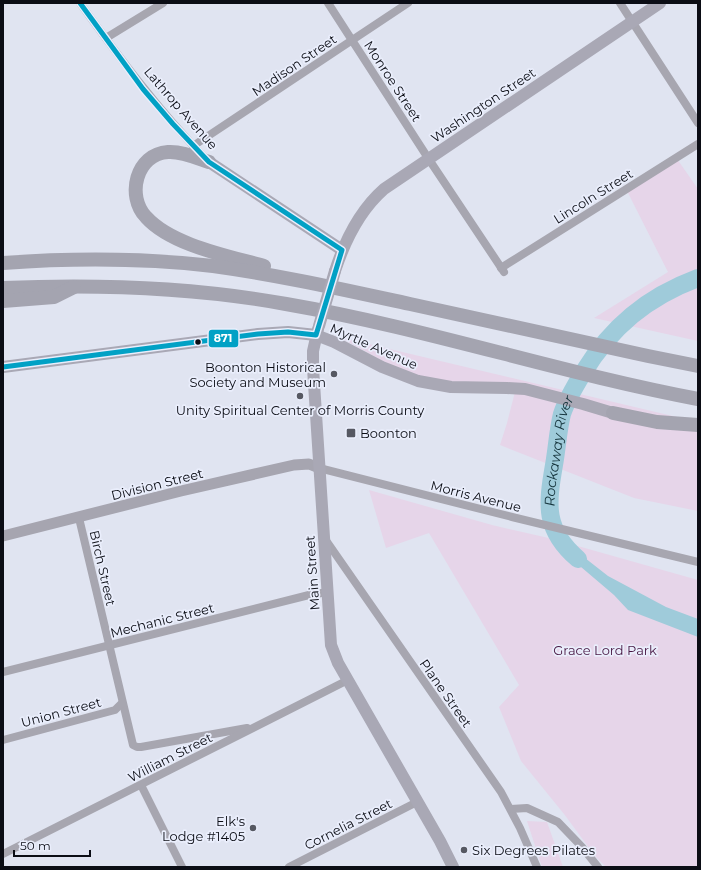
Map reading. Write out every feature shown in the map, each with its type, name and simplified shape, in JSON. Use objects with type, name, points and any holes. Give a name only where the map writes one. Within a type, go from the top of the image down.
[{"type":"highway","points":[[209,162],[168,152],[152,157],[139,172],[135,181],[137,202],[146,218],[166,232],[192,245],[366,294]]},
{"type":"highway","points":[[3,263],[58,259],[89,259],[174,262],[250,271],[366,294],[576,341],[698,366]]},
{"type":"highway","points":[[3,288],[76,286],[172,290],[246,297],[369,320],[597,377],[698,399]]},
{"type":"highway","points":[[3,302],[54,297],[76,286]]},
{"type":"highway","points":[[608,411],[657,422],[698,425]]},
{"type":"main road","name":"Washington Street","points":[[342,250],[355,223],[373,199],[395,180],[660,3]]},
{"type":"main road","name":"Lathrop Avenue","points":[[209,162],[342,250]]},
{"type":"main road","name":"Main Street","points":[[342,250],[317,331],[312,368],[331,646],[338,663],[453,867]]},
{"type":"main road","name":"Myrtle Avenue","points":[[3,367],[258,334],[317,331],[334,342],[382,367],[418,381],[452,387],[525,389],[608,411]]},
{"type":"street","name":"Lathrop Avenue","points":[[80,3],[144,89],[193,146],[209,162]]},
{"type":"street","points":[[106,38],[163,3]]},
{"type":"street","name":"Monroe Street","points":[[328,3],[502,270]]},
{"type":"street","name":"Madison Street","points":[[193,146],[408,3]]},
{"type":"street","points":[[620,3],[698,123]]},
{"type":"street","name":"Lincoln Street","points":[[502,270],[698,144]]},
{"type":"street","name":"Morris Avenue","points":[[319,463],[512,517],[698,562]]},
{"type":"street","name":"Division Street","points":[[3,536],[181,491],[294,465],[319,463]]},
{"type":"street","name":"Birch Street","points":[[79,518],[133,745],[142,747],[257,726]]},
{"type":"street","name":"Plane Street","points":[[324,539],[490,776],[511,809],[537,867]]},
{"type":"street","name":"Mechanic Street","points":[[3,672],[309,595],[328,592]]},
{"type":"street","name":"William Street","points":[[3,854],[348,680]]},
{"type":"street","name":"Union Street","points":[[3,740],[116,710],[122,703]]},
{"type":"street","points":[[141,785],[182,867]]},
{"type":"street","name":"Cornelia Street","points":[[289,867],[417,802]]},
{"type":"street","points":[[511,809],[527,808],[558,822],[582,847],[598,867]]},
{"type":"green space","points":[[675,156],[698,189],[698,341],[594,318],[668,272],[625,187]]},
{"type":"green space","points":[[339,337],[698,422],[698,511],[634,498],[500,445],[516,388],[414,378]]},
{"type":"green space","name":"Grace Lord Park","points":[[369,490],[492,525],[553,539],[698,580],[698,867],[606,867],[595,856],[564,814],[521,761],[499,707],[519,685],[429,533],[386,548]]},
{"type":"green space","points":[[527,821],[547,822],[563,867],[542,867]]},
{"type":"water","points":[[553,539],[575,545],[585,558],[608,576],[666,607],[698,619],[698,637],[628,610],[614,595],[574,561]]},
{"type":"waterway","name":"Rockaway River","points":[[578,559],[559,538],[554,527],[550,505],[550,492],[559,426],[566,403],[594,356],[618,328],[632,315],[662,294],[698,278]]},
{"type":"transit line","name":"871","points":[[3,367],[258,334],[288,332],[316,335],[342,250],[209,162],[173,124],[143,89],[80,3]]},
{"type":"place","name":"Boonton Historical Society and Museum","points":[[334,374]]},
{"type":"place","name":"Unity Spiritual Center of Morris County","points":[[300,396]]},
{"type":"place","name":"Boonton","points":[[351,433]]},
{"type":"place","name":"Elk's Lodge #1405","points":[[253,828]]},
{"type":"place","name":"Six Degrees Pilates","points":[[464,850]]}]
